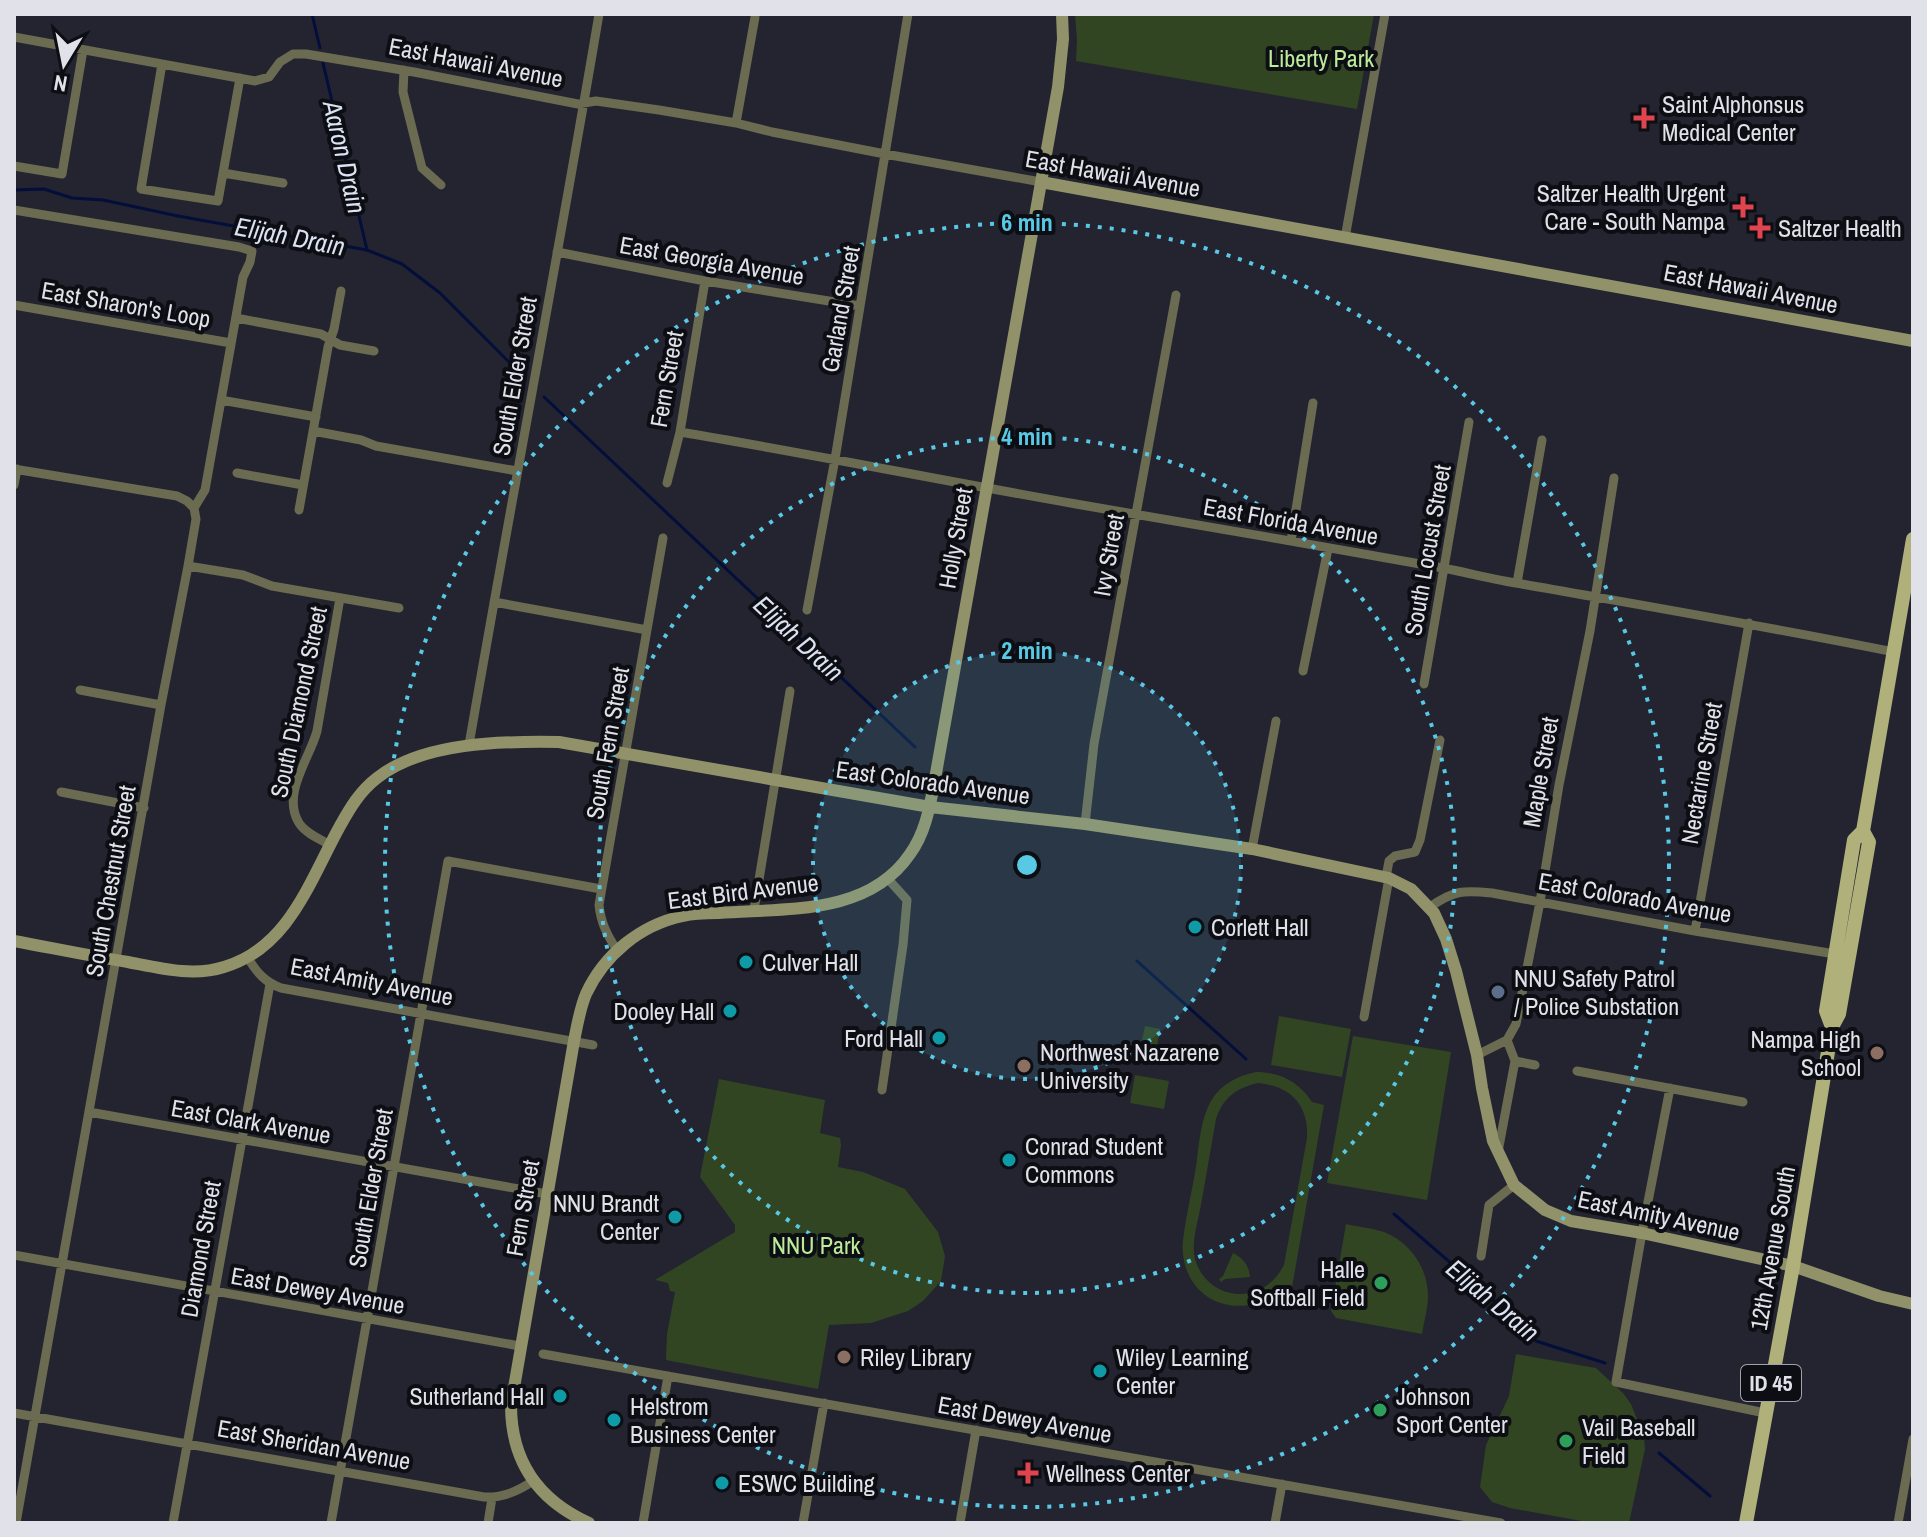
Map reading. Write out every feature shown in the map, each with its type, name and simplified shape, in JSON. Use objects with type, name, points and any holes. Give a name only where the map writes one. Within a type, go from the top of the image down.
[{"type":"main road","name":"12th Avenue South","points":[[1832,1027],[1826,1011],[1835,954],[1854,840],[1863,831],[1913,539]]},
{"type":"main road","name":"12th Avenue South","points":[[1746,1523],[1793,1266],[1832,1027],[1839,1014],[1869,842],[1863,831]]},
{"type":"street","name":"South Elder Street","points":[[469,745],[599,14]]},
{"type":"street","name":"Garland Street","points":[[807,610],[908,14]]},
{"type":"street","name":"Holly Street","points":[[930,807],[1058,87],[1062,14]]},
{"type":"street","points":[[1345,238],[1385,14]]},
{"type":"street","points":[[736,123],[755,17]]},
{"type":"street","points":[[14,37],[240,78],[218,201],[141,189],[162,64]]},
{"type":"street","points":[[14,166],[62,174],[83,50]]},
{"type":"street","name":"East Hawaii Avenue","points":[[240,78],[255,81],[269,77],[280,62],[293,54],[306,54],[578,104],[596,101],[736,123],[885,154],[1913,341]]},
{"type":"street","points":[[404,70],[403,92],[422,168],[441,185]]},
{"type":"street","points":[[223,173],[283,183]]},
{"type":"street","name":"South Chestnut Street","points":[[14,210],[252,251],[243,277],[205,490],[194,508],[196,519],[188,566],[16,1523]]},
{"type":"street","name":"East Georgia Avenue","points":[[557,252],[705,281],[860,306]]},
{"type":"street","name":"Fern Street","points":[[667,483],[680,432],[705,281]]},
{"type":"street","points":[[299,510],[341,291]]},
{"type":"street","name":"Ivy Street","points":[[1085,824],[1094,744],[1176,295]]},
{"type":"street","name":"East Sharon's Loop","points":[[14,305],[231,343]]},
{"type":"street","points":[[236,318],[321,334],[340,345],[374,351]]},
{"type":"street","points":[[221,400],[316,417]]},
{"type":"street","points":[[1291,541],[1313,403]]},
{"type":"street","name":"South Locust Street","points":[[1424,684],[1469,422]]},
{"type":"street","points":[[313,431],[376,446],[517,471]]},
{"type":"street","name":"East Florida Avenue","points":[[680,432],[1749,623],[1894,652]]},
{"type":"street","points":[[1517,583],[1542,440]]},
{"type":"street","points":[[14,485],[15,469],[177,496],[194,508]]},
{"type":"street","points":[[237,473],[303,485]]},
{"type":"street","name":"Maple Street","points":[[1507,1040],[1516,1024],[1540,902],[1559,785],[1590,631],[1614,478]]},
{"type":"street","name":"South Fern Street","points":[[617,950],[606,934],[599,905],[663,538]]},
{"type":"street","points":[[1303,671],[1328,549]]},
{"type":"street","points":[[188,566],[243,575],[272,586],[399,608]]},
{"type":"street","name":"South Diamond Street","points":[[330,845],[305,830],[298,822],[294,807],[299,773],[317,731],[340,598]]},
{"type":"street","points":[[494,602],[647,630]]},
{"type":"street","name":"Nectarine Street","points":[[1695,931],[1749,623]]},
{"type":"street","points":[[80,690],[161,705]]},
{"type":"street","points":[[754,910],[790,691]]},
{"type":"street","points":[[1252,849],[1276,721]]},
{"type":"street","points":[[1364,1017],[1389,861],[1395,856],[1415,852],[1440,740]]},
{"type":"street","name":"East Colorado Avenue","points":[[469,745],[559,742],[930,807],[1085,824],[1252,849],[1387,878]]},
{"type":"street","points":[[14,941],[193,972],[222,968],[248,958],[268,944],[293,914],[349,809],[361,793],[377,778],[412,759],[469,745]]},
{"type":"street","points":[[61,792],[144,808]]},
{"type":"street","name":"East Bird Avenue","points":[[617,950],[661,922],[685,915],[821,906],[855,897],[888,879],[910,855],[923,831],[930,807]]},
{"type":"street","name":"South Elder Street","points":[[331,1523],[448,861],[601,889]]},
{"type":"street","points":[[1387,878],[1411,889],[1430,907],[1446,939],[1477,1055],[1493,1141],[1514,1185],[1489,1205],[1481,1256]]},
{"type":"street","points":[[882,1090],[907,900],[888,879]]},
{"type":"street","name":"East Colorado Avenue","points":[[1430,907],[1443,897],[1465,890],[1492,893],[1835,954]]},
{"type":"street","name":"Fern Street","points":[[533,1481],[519,1457],[511,1424],[520,1346],[574,1041],[585,996],[599,970],[617,950]]},
{"type":"street","name":"East Amity Avenue","points":[[248,958],[270,984],[281,988],[593,1045]]},
{"type":"street","name":"Diamond Street","points":[[173,1523],[270,984]]},
{"type":"street","points":[[1477,1055],[1507,1040],[1515,1061],[1498,1152]]},
{"type":"street","points":[[1515,1061],[1535,1065]]},
{"type":"street","points":[[1577,1071],[1743,1102]]},
{"type":"street","points":[[1670,1088],[1616,1382],[1765,1413]]},
{"type":"street","name":"East Clark Avenue","points":[[89,1112],[547,1194]]},
{"type":"street","name":"East Amity Avenue","points":[[1514,1185],[1545,1210],[1571,1221],[1793,1266],[1879,1296],[1913,1304]]},
{"type":"street","name":"East Dewey Avenue","points":[[14,1255],[520,1346]]},
{"type":"street","name":"East Dewey Avenue","points":[[543,1354],[1501,1523]]},
{"type":"street","points":[[643,1523],[668,1376]]},
{"type":"street","points":[[803,1523],[824,1403]]},
{"type":"street","name":"East Sheridan Avenue","points":[[14,1413],[492,1498]]},
{"type":"street","points":[[960,1523],[976,1430]]},
{"type":"street","points":[[1898,1523],[1913,1439]]},
{"type":"street","points":[[488,1523],[492,1498],[517,1492],[533,1481],[555,1504],[589,1523]]},
{"type":"street","points":[[1275,1523],[1282,1484]]},
{"type":"street","points":[[1433,1523],[1435,1511]]},
{"type":"green space","name":"Liberty Park","points":[[1075,14],[1374,14],[1357,109],[1076,61]]},
{"type":"green space","points":[[1279,1016],[1351,1029],[1342,1077],[1271,1065]]},
{"type":"green space","points":[[1145,1026],[1160,1029],[1155,1057],[1139,1054]]},
{"type":"green space","points":[[1353,1036],[1451,1052],[1427,1200],[1327,1183]]},
{"type":"green space","points":[[1256,1072],[1281,1076],[1301,1089],[1312,1102],[1324,1105],[1291,1293],[1280,1291],[1267,1299],[1239,1306],[1212,1299],[1191,1280],[1185,1265],[1183,1243],[1200,1133],[1207,1108],[1225,1085]],"holes":[[[1258,1083],[1288,1093],[1301,1106],[1307,1138],[1284,1265],[1272,1282],[1261,1289],[1232,1293],[1212,1284],[1198,1267],[1194,1252],[1195,1232],[1219,1112],[1237,1091]]]},
{"type":"green space","points":[[1135,1075],[1169,1081],[1164,1109],[1130,1103]]},
{"type":"green space","name":"NNU Park","points":[[719,1079],[825,1100],[820,1133],[840,1138],[838,1167],[863,1172],[905,1189],[938,1232],[945,1256],[941,1281],[923,1301],[908,1311],[871,1323],[829,1325],[818,1389],[666,1360],[667,1334],[675,1292],[670,1291],[668,1283],[655,1280],[735,1232],[735,1225],[700,1177]]},
{"type":"green space","name":"Halle Softball Field","points":[[1346,1224],[1393,1236],[1416,1257],[1425,1276],[1428,1296],[1422,1334],[1336,1318],[1331,1311]]},
{"type":"green space","points":[[1233,1253],[1245,1262],[1250,1277],[1221,1282],[1219,1279]]},
{"type":"green space","name":"Vail Baseball Field","points":[[1516,1354],[1596,1368],[1631,1404],[1644,1437],[1645,1449],[1629,1523],[1587,1522],[1510,1508],[1492,1502],[1480,1487],[1486,1445],[1509,1396]]},
{"type":"waterway","name":"Aaron Drain","points":[[312,14],[320,48]]},
{"type":"waterway","name":"Aaron Drain","points":[[323,63],[367,250]]},
{"type":"waterway","name":"Elijah Drain","points":[[14,190],[44,189],[72,198],[103,200],[367,250],[402,264],[440,293],[523,376]]},
{"type":"waterway","name":"Elijah Drain","points":[[544,397],[915,747]]},
{"type":"waterway","name":"Elijah Drain","points":[[1137,961],[1246,1059]]},
{"type":"waterway","name":"Elijah Drain","points":[[1394,1214],[1536,1341],[1605,1363]]},
{"type":"waterway","name":"Elijah Drain","points":[[1659,1453],[1710,1496]]},
{"type":"place","name":"Saint Alphonsus Medical Center","points":[[1644,118]]},
{"type":"place","name":"Saltzer Health Urgent Care - South Nampa","points":[[1743,207]]},
{"type":"place","name":"Saltzer Health","points":[[1760,228]]},
{"type":"place","name":"Corlett Hall","points":[[1195,927]]},
{"type":"place","name":"Culver Hall","points":[[746,962]]},
{"type":"place","name":"NNU Safety Patrol / Police Substation","points":[[1498,992]]},
{"type":"place","name":"Dooley Hall","points":[[730,1011]]},
{"type":"place","name":"Ford Hall","points":[[939,1038]]},
{"type":"place","name":"Nampa High School","points":[[1877,1053]]},
{"type":"place","name":"Northwest Nazarene University","points":[[1024,1066]]},
{"type":"place","name":"Conrad Student Commons","points":[[1009,1160]]},
{"type":"place","name":"NNU Brandt Center","points":[[675,1217]]},
{"type":"place","name":"Halle Softball Field","points":[[1381,1283]]},
{"type":"place","name":"Riley Library","points":[[844,1357]]},
{"type":"place","name":"Wiley Learning Center","points":[[1100,1371]]},
{"type":"place","name":"Sutherland Hall","points":[[560,1396]]},
{"type":"place","name":"Johnson Sport Center","points":[[1380,1410]]},
{"type":"place","name":"Helstrom Business Center","points":[[614,1420]]},
{"type":"place","name":"Vail Baseball Field","points":[[1566,1441]]},
{"type":"place","name":"Wellness Center","points":[[1028,1473]]},
{"type":"place","name":"ESWC Building","points":[[722,1483]]}]
